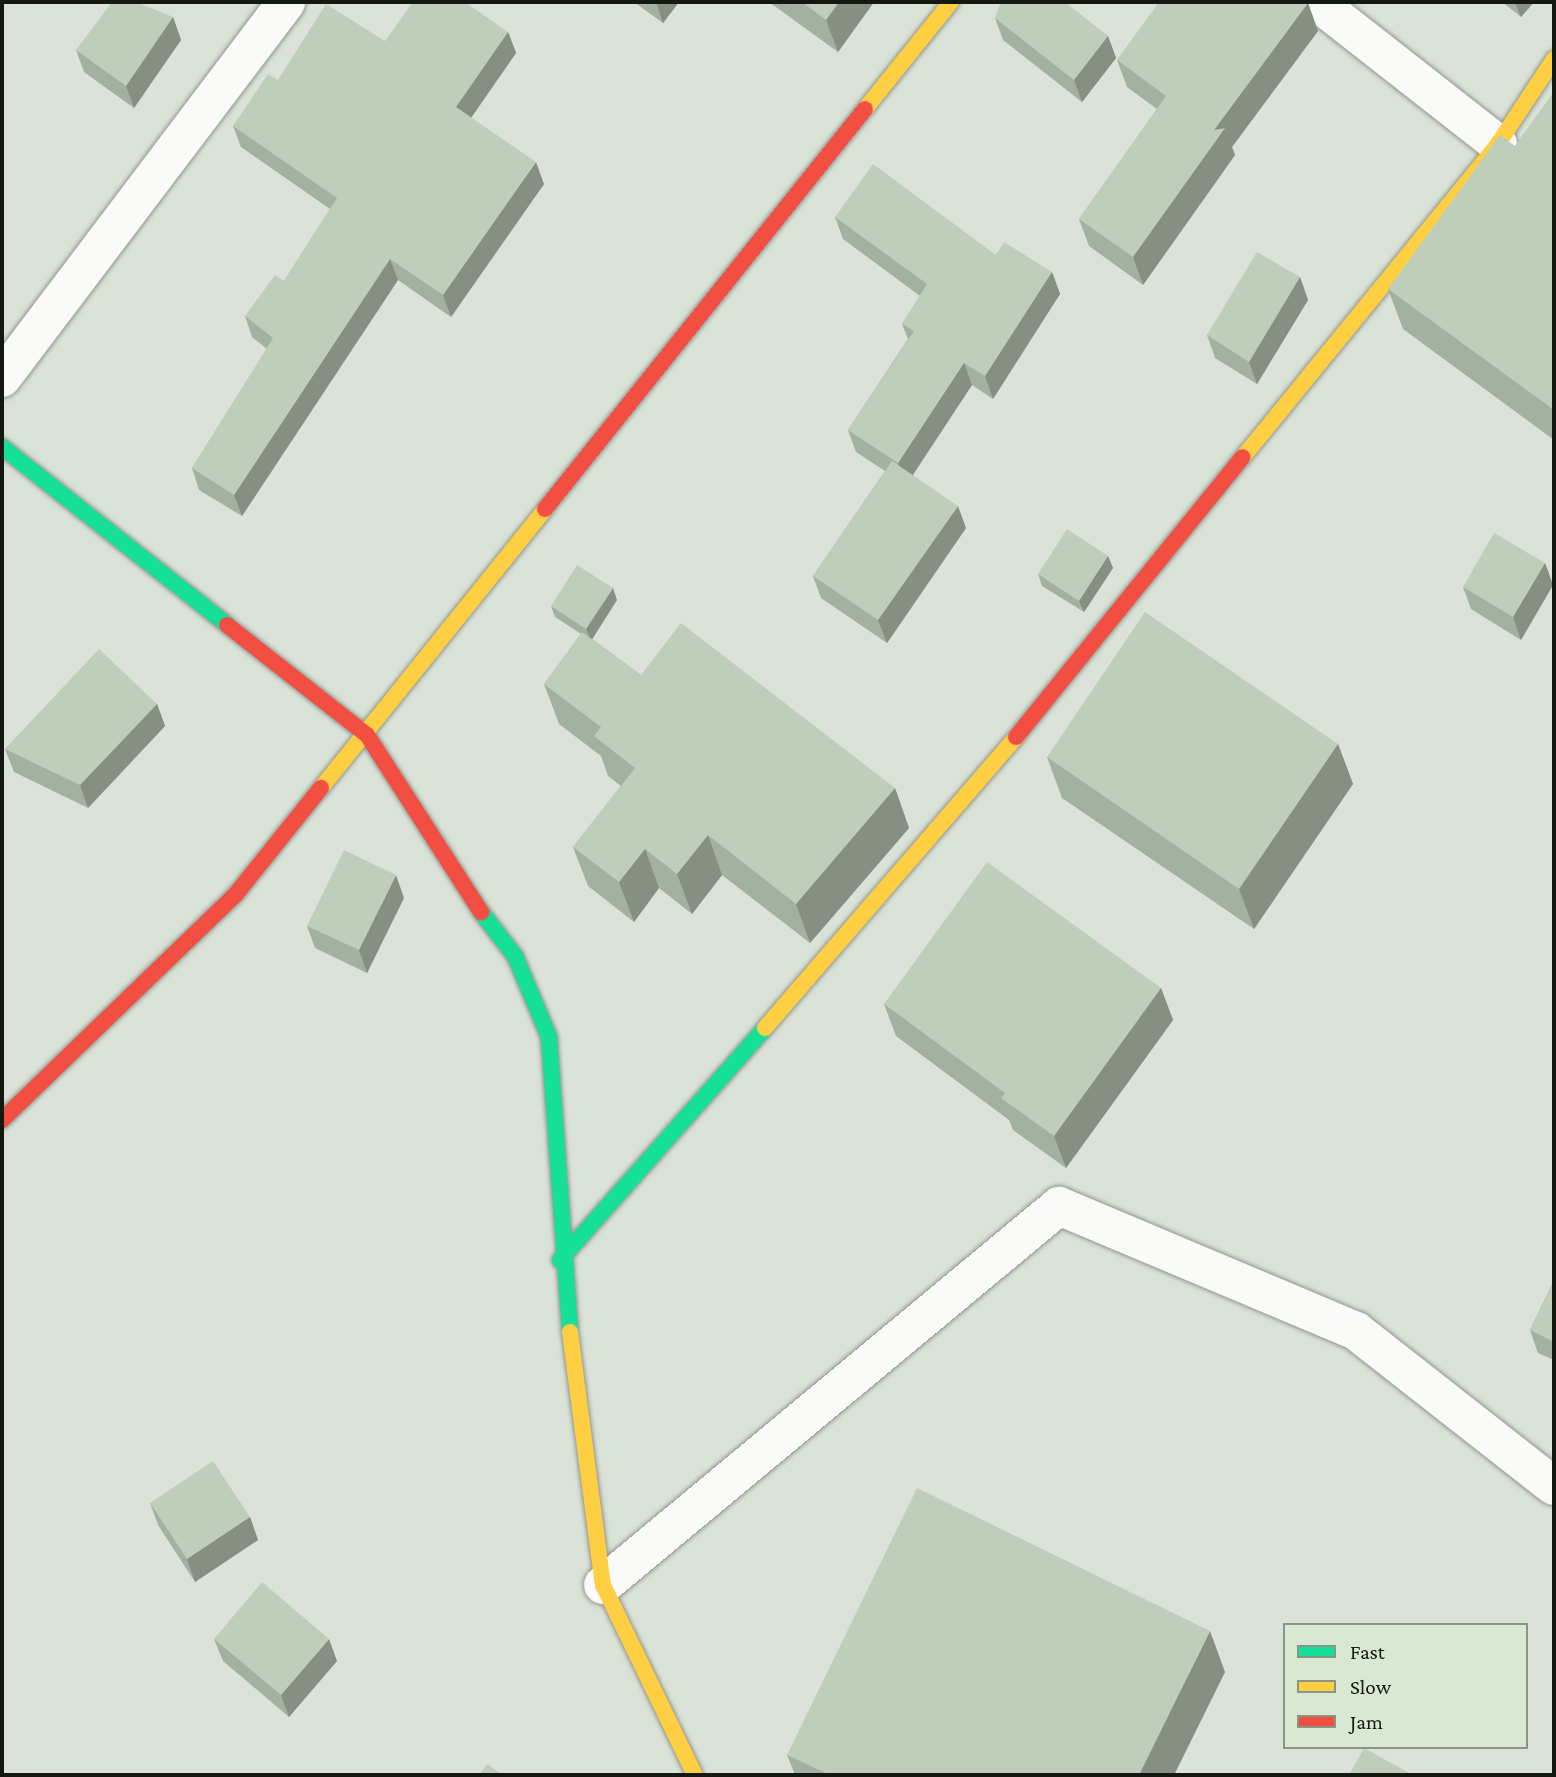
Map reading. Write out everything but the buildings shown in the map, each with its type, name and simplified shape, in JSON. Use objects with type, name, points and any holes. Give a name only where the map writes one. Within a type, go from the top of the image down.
[{"type":"street","points":[[2,378],[286,2]]},
{"type":"street","points":[[2,1120],[236,894],[367,735],[951,2]]},
{"type":"street","points":[[1317,2],[1498,144]]},
{"type":"street","points":[[560,1259],[956,811],[1498,144],[1554,59]]},
{"type":"street","points":[[2,447],[367,735],[458,883],[515,956],[548,1037],[560,1259],[603,1585],[695,1775]]},
{"type":"street","points":[[603,1585],[1059,1206],[1356,1331],[1554,1486]]},
{"type":"traffic: fast","points":[[2,447],[227,625]]},
{"type":"traffic: fast","points":[[481,912],[515,956],[549,1037],[570,1332]]},
{"type":"traffic: fast","points":[[560,1260],[765,1028]]},
{"type":"traffic: slow","points":[[865,109],[951,2]]},
{"type":"traffic: slow","points":[[1243,457],[1498,144],[1554,59]]},
{"type":"traffic: slow","points":[[321,788],[545,509]]},
{"type":"traffic: slow","points":[[765,1028],[1016,737]]},
{"type":"traffic: slow","points":[[570,1332],[603,1585],[695,1775]]},
{"type":"traffic: jam","points":[[545,509],[865,109]]},
{"type":"traffic: jam","points":[[1016,737],[1243,457]]},
{"type":"traffic: jam","points":[[227,625],[367,735],[481,912]]},
{"type":"traffic: jam","points":[[2,1120],[236,894],[321,788]]}]
